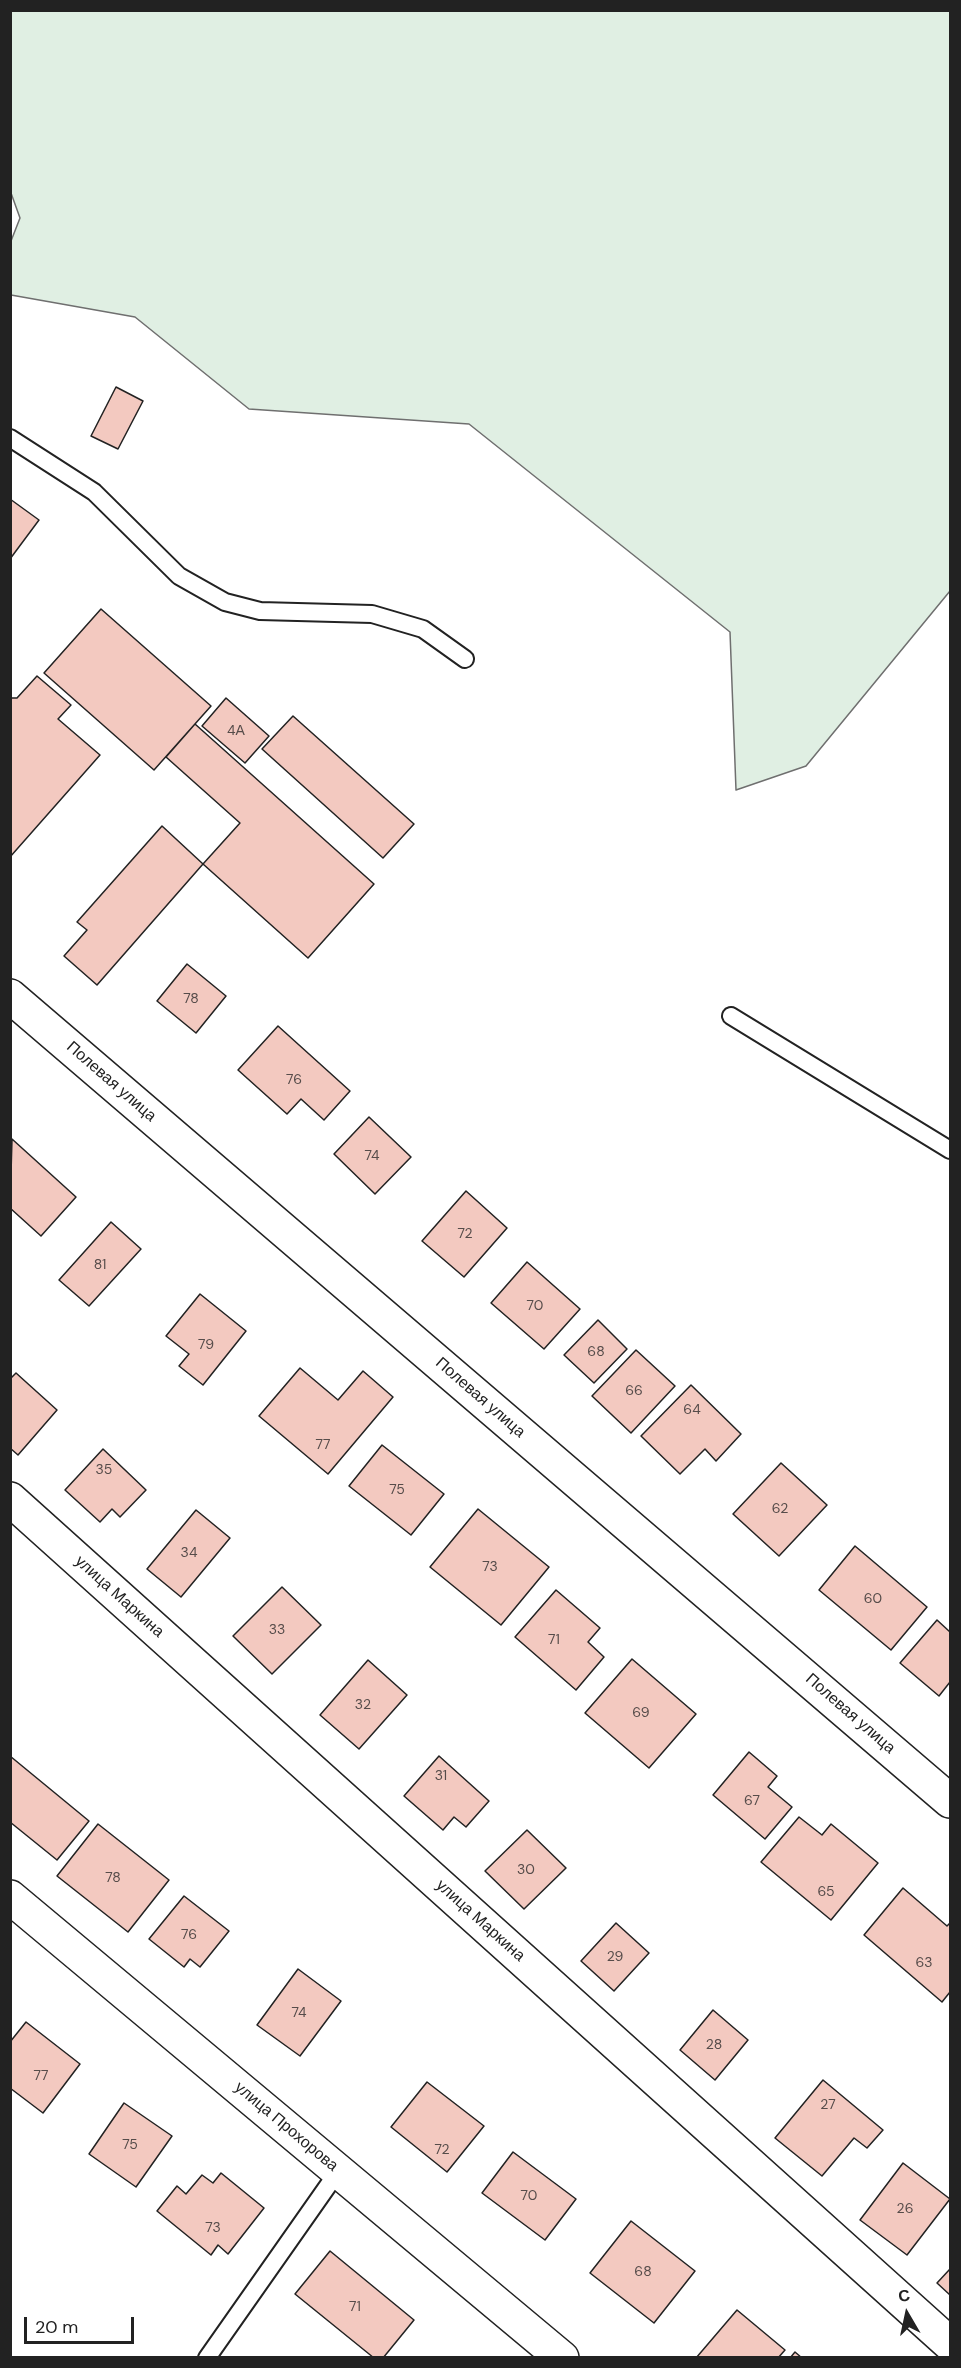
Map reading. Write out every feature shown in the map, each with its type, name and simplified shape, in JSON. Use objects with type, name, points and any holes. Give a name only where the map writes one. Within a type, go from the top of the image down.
[{"type":"street","name":"Полевая улица","points":[[10,996],[951,1801]]},
{"type":"street","name":"улица Маркина","points":[[10,1499],[951,2344]]},
{"type":"street","name":"улица Прохорова","points":[[10,1896],[561,2358]]},
{"type":"lane","points":[[10,438],[94,492],[178,576],[225,602],[260,611],[372,614],[423,629],[465,660]]},
{"type":"lane","points":[[731,1016],[951,1150]]},
{"type":"lane","points":[[207,2358],[339,2170]]},
{"type":"green space","points":[[11,10],[950,11],[950,591],[806,766],[736,790],[730,632],[469,424],[249,409],[135,317],[11,295],[11,241],[20,218],[11,193]]},
{"type":"building","points":[[116,387],[143,401],[118,449],[91,436]]},
{"type":"building","points":[[10,499],[39,520],[10,559]]},
{"type":"building","points":[[101,609],[211,706],[154,770],[44,673]]},
{"type":"building","points":[[37,676],[71,705],[58,719],[100,755],[10,857],[10,698],[17,698]]},
{"type":"building","points":[[226,698],[269,736],[245,763],[202,726]]},
{"type":"building","points":[[293,716],[414,824],[383,858],[262,749]]},
{"type":"building","points":[[195,724],[374,884],[308,958],[203,864],[240,823],[166,757]]},
{"type":"building","points":[[162,826],[203,864],[97,985],[64,956],[87,930],[77,922]]},
{"type":"building","points":[[187,964],[226,996],[196,1033],[157,1001]]},
{"type":"building","points":[[278,1026],[350,1091],[324,1120],[301,1099],[287,1114],[238,1070]]},
{"type":"building","points":[[369,1117],[411,1157],[375,1194],[334,1154]]},
{"type":"building","points":[[12,1139],[76,1197],[41,1236],[10,1208]]},
{"type":"building","points":[[466,1191],[507,1228],[464,1277],[422,1241]]},
{"type":"building","points":[[111,1222],[141,1249],[89,1306],[59,1280]]},
{"type":"building","points":[[527,1262],[580,1309],[544,1349],[491,1303]]},
{"type":"building","points":[[200,1294],[246,1331],[203,1385],[179,1366],[189,1354],[166,1336]]},
{"type":"building","points":[[598,1320],[627,1349],[594,1383],[564,1355]]},
{"type":"building","points":[[636,1350],[675,1386],[631,1433],[592,1396]]},
{"type":"building","points":[[300,1368],[338,1400],[363,1371],[393,1397],[328,1474],[259,1416]]},
{"type":"building","points":[[16,1373],[57,1410],[18,1455],[10,1448],[10,1379]]},
{"type":"building","points":[[691,1385],[741,1434],[716,1461],[705,1449],[680,1474],[641,1436]]},
{"type":"building","points":[[382,1445],[444,1494],[411,1535],[349,1486]]},
{"type":"building","points":[[103,1449],[146,1490],[120,1517],[112,1509],[100,1522],[65,1490]]},
{"type":"building","points":[[781,1463],[827,1505],[779,1556],[733,1514]]},
{"type":"building","points":[[478,1509],[549,1567],[501,1625],[430,1567]]},
{"type":"building","points":[[196,1510],[230,1538],[181,1597],[147,1569]]},
{"type":"building","points":[[855,1546],[927,1607],[891,1650],[819,1590]]},
{"type":"building","points":[[282,1587],[321,1625],[272,1674],[233,1636]]},
{"type":"building","points":[[556,1590],[600,1628],[588,1642],[604,1657],[576,1690],[515,1637]]},
{"type":"building","points":[[937,1620],[950,1632],[950,1682],[939,1696],[900,1663]]},
{"type":"building","points":[[632,1659],[696,1714],[649,1768],[585,1713]]},
{"type":"building","points":[[368,1660],[407,1695],[359,1749],[320,1715]]},
{"type":"building","points":[[749,1752],[777,1776],[768,1787],[792,1807],[765,1839],[713,1795]]},
{"type":"building","points":[[10,1756],[89,1821],[57,1860],[10,1822]]},
{"type":"building","points":[[439,1756],[489,1801],[466,1827],[454,1817],[443,1830],[404,1796]]},
{"type":"building","points":[[799,1817],[822,1835],[831,1824],[878,1863],[831,1920],[761,1862]]},
{"type":"building","points":[[98,1824],[169,1880],[128,1932],[57,1876]]},
{"type":"building","points":[[527,1830],[566,1868],[524,1909],[485,1871]]},
{"type":"building","points":[[903,1888],[947,1926],[950,1923],[950,1992],[942,2002],[864,1935]]},
{"type":"building","points":[[184,1896],[229,1931],[200,1967],[190,1959],[184,1967],[149,1939]]},
{"type":"building","points":[[616,1923],[649,1953],[614,1991],[581,1961]]},
{"type":"building","points":[[298,1969],[341,2001],[300,2056],[257,2025]]},
{"type":"building","points":[[713,2010],[748,2040],[715,2080],[680,2050]]},
{"type":"building","points":[[26,2022],[80,2064],[43,2113],[10,2088],[10,2042]]},
{"type":"building","points":[[823,2080],[883,2130],[867,2148],[854,2138],[822,2176],[775,2138]]},
{"type":"building","points":[[427,2082],[484,2126],[447,2172],[391,2127]]},
{"type":"building","points":[[124,2103],[172,2136],[136,2187],[89,2154]]},
{"type":"building","points":[[513,2152],[576,2199],[545,2240],[482,2193]]},
{"type":"building","points":[[903,2163],[950,2199],[907,2255],[860,2220]]},
{"type":"building","points":[[221,2173],[264,2208],[228,2254],[218,2245],[211,2255],[157,2211],[177,2186],[186,2194],[202,2175],[213,2183]]},
{"type":"building","points":[[631,2221],[695,2271],[654,2323],[590,2273]]},
{"type":"building","points":[[330,2251],[414,2320],[383,2358],[374,2358],[295,2294]]},
{"type":"building","points":[[950,2269],[950,2295],[937,2283]]},
{"type":"building","points":[[737,2310],[785,2350],[778,2358],[696,2358]]},
{"type":"building","points":[[795,2352],[802,2358],[790,2358]]}]
